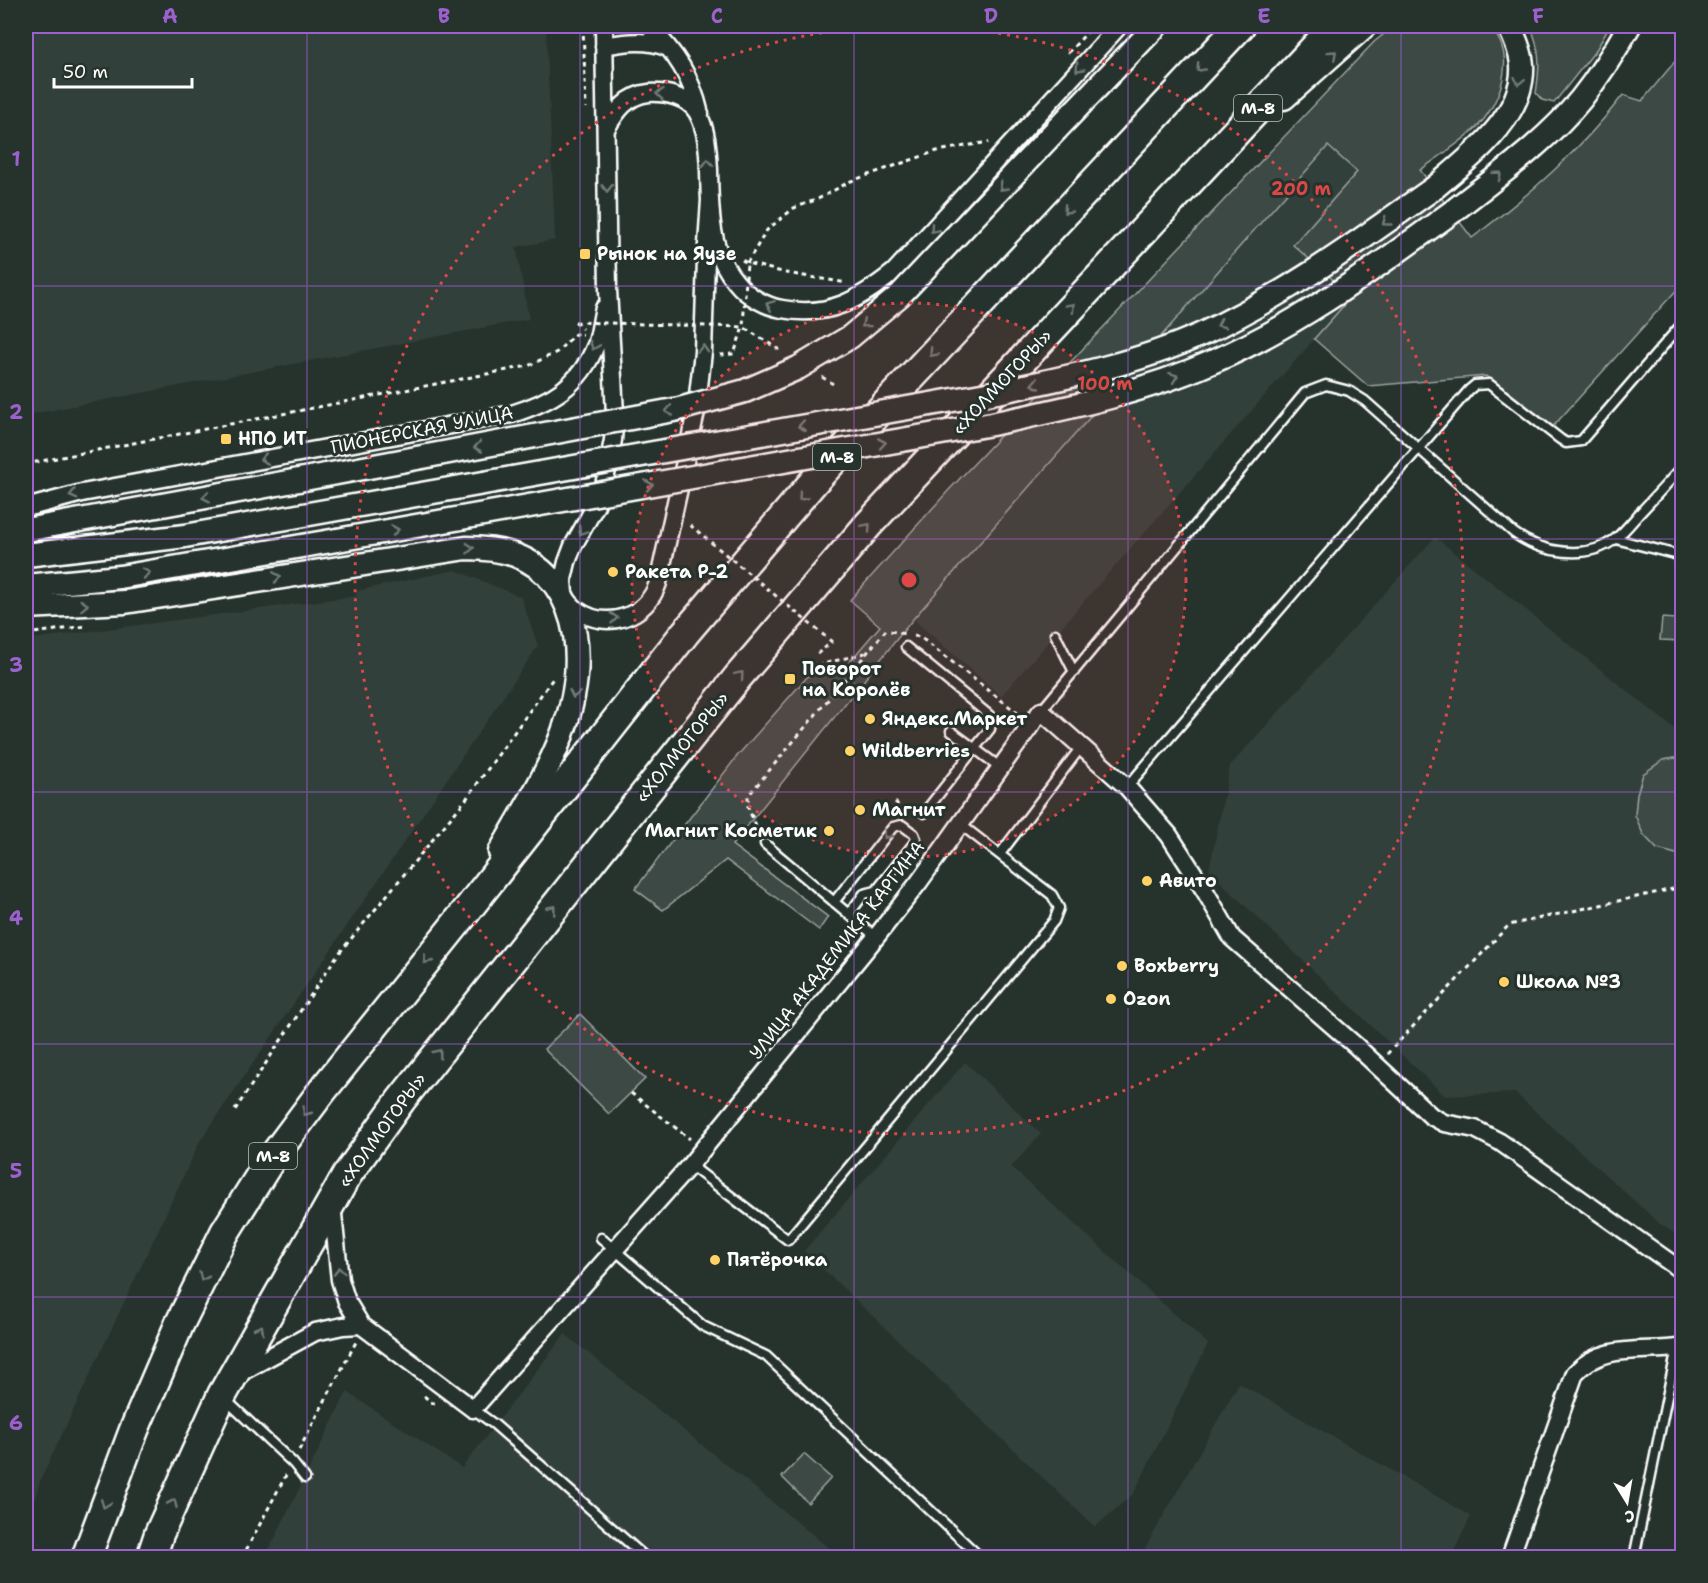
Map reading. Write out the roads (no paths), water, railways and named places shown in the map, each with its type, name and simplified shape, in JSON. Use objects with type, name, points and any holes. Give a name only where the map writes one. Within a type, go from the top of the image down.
[{"type":"highway","name":"М-8","points":[[86,1557],[134,1430],[179,1325],[225,1232],[269,1162],[315,1100],[684,633],[816,479],[1240,26]]},
{"type":"highway","name":"«ХОЛМОГОРЫ»","points":[[151,1557],[159,1534],[227,1387],[347,1175],[401,1100],[738,677],[868,525],[1335,26]]},
{"type":"main road","name":"ПИОНЕРСКАЯ УЛИЦА","points":[[26,530],[679,409],[745,391],[798,368],[850,337],[899,296],[1156,26]]},
{"type":"main road","points":[[1180,191],[1365,26]]},
{"type":"main road","points":[[26,555],[185,536],[332,510],[987,394],[1059,379],[1133,359],[1200,334],[1264,303],[1326,264],[1434,188],[1491,136],[1510,109],[1518,88],[1522,65],[1517,42],[1509,26]]},
{"type":"main road","points":[[26,586],[131,575],[992,424],[1066,409],[1142,388],[1212,362],[1279,330],[1343,290],[1452,212],[1547,135],[1567,114],[1609,60],[1629,26]]},
{"type":"main road","points":[[26,607],[125,602],[466,548],[503,550],[522,556],[535,564],[564,596],[573,623],[577,649],[576,681],[568,718],[556,752],[464,914]]},
{"type":"street","points":[[604,26],[608,290],[615,413],[613,440],[604,485],[596,505],[573,546],[563,579],[564,596],[576,610],[590,616],[606,619],[635,614],[654,595],[696,412],[703,352],[705,259],[710,200]]},
{"type":"street","points":[[649,26],[672,50],[686,71],[695,93],[708,149],[710,200],[720,260],[741,289],[767,304],[794,312],[831,309],[852,301],[894,272],[1119,26]]},
{"type":"street","points":[[604,46],[641,42],[657,43],[672,50]]},
{"type":"street","points":[[606,129],[616,111],[628,99],[647,93],[665,94],[684,99],[697,111],[703,127]]},
{"type":"street","name":"ПИОНЕРСКАЯ УЛИЦА","points":[[26,508],[82,493],[512,414],[541,405],[565,390],[582,370],[596,345],[608,290]]},
{"type":"street","points":[[1041,711],[1127,787],[1169,835],[1232,938],[1431,1116],[1444,1123],[1474,1129],[1500,1142],[1683,1271]]},
{"type":"street","name":"УЛИЦА АКАДЕМИКА КАРГИНА","points":[[473,1409],[690,1165],[876,937],[1041,711]]},
{"type":"street","points":[[331,1203],[340,1280],[359,1333]]},
{"type":"street","points":[[227,1387],[315,1332],[343,1326],[359,1333],[473,1409]]},
{"type":"street","points":[[1510,1557],[1575,1373],[1590,1359],[1607,1353],[1680,1347]]},
{"type":"lane","points":[[1127,787],[1469,390],[1482,383],[1496,387],[1566,443],[1581,441],[1683,324]]},
{"type":"lane","points":[[1041,711],[1305,393],[1326,384],[1349,391],[1365,401],[1527,543],[1540,548],[1564,551],[1602,547],[1616,538],[1683,467]]},
{"type":"lane","points":[[1616,538],[1683,556]]},
{"type":"lane","points":[[1055,634],[1074,672]]},
{"type":"lane","points":[[906,647],[989,715],[991,722],[990,729],[924,813]]},
{"type":"lane","points":[[951,730],[1001,768]]},
{"type":"lane","points":[[1000,854],[1081,747]]},
{"type":"lane","points":[[690,1165],[788,1240],[1054,921],[1059,908],[1052,895],[960,824]]},
{"type":"lane","points":[[834,902],[893,827],[902,825],[914,834],[916,839],[914,843],[876,891],[864,894],[849,914]]},
{"type":"lane","points":[[765,844],[876,937]]},
{"type":"lane","points":[[601,1238],[703,1326],[766,1356],[981,1557]]},
{"type":"lane","points":[[1634,1557],[1680,1347]]},
{"type":"lane","points":[[227,1387],[305,1478]]},
{"type":"lane","points":[[473,1409],[495,1425],[646,1557]]},
{"type":"place","name":"Рынок на Яузе","points":[[585,254]]},
{"type":"place","name":"НПО ИТ","points":[[226,439]]},
{"type":"place","name":"Ракета Р-2","points":[[613,572]]},
{"type":"place","name":"Поворот на Королёв","points":[[790,679]]},
{"type":"place","name":"Яндекс.Маркет","points":[[870,719]]},
{"type":"place","name":"Wildberries","points":[[850,751]]},
{"type":"place","name":"Магнит","points":[[860,810]]},
{"type":"place","name":"Магнит Косметик","points":[[829,831]]},
{"type":"place","name":"Авито","points":[[1147,881]]},
{"type":"place","name":"Boxberry","points":[[1122,966]]},
{"type":"place","name":"Школа №3","points":[[1504,982]]},
{"type":"place","name":"Ozon","points":[[1111,999]]},
{"type":"place","name":"Пятёрочка","points":[[715,1260]]}]
